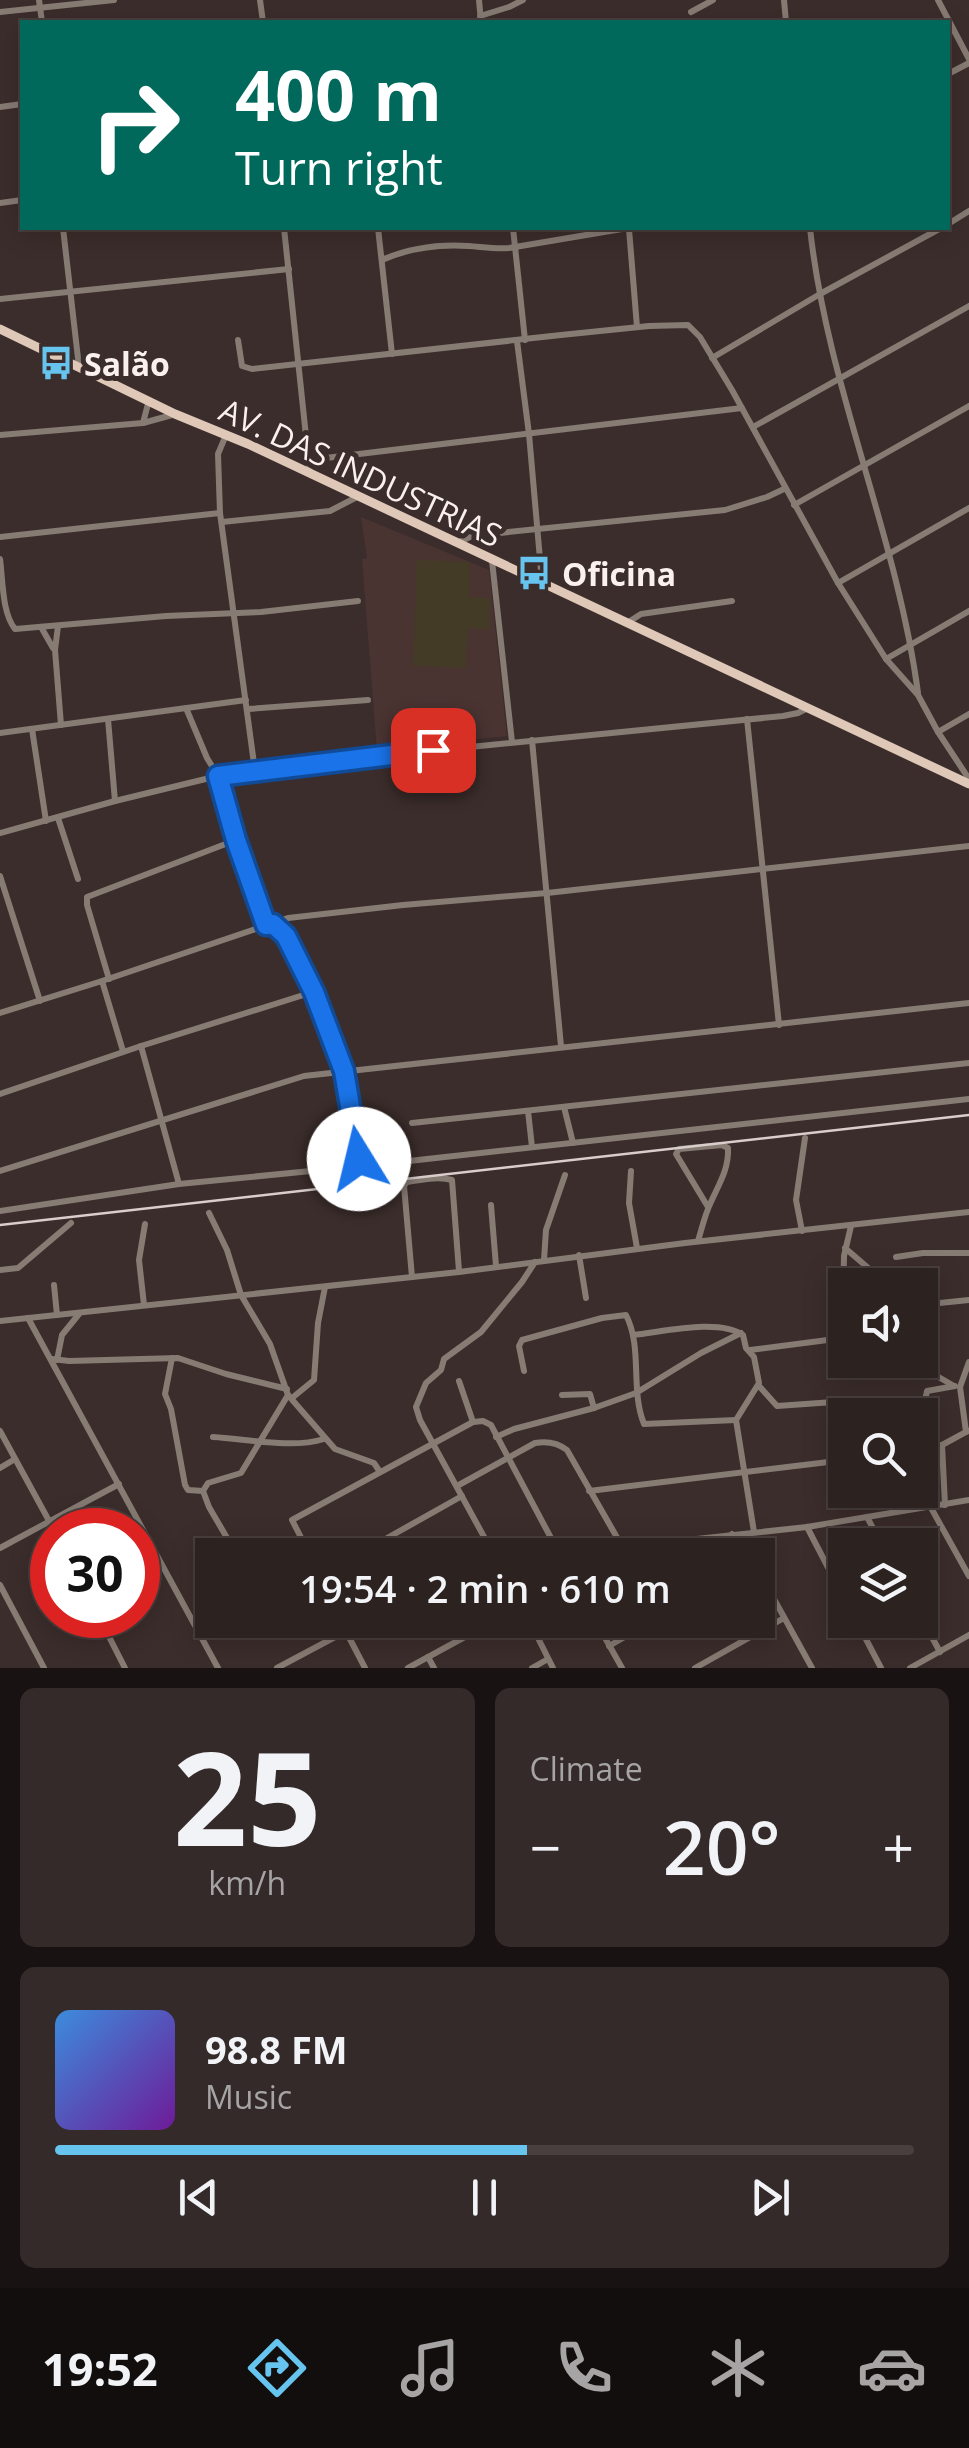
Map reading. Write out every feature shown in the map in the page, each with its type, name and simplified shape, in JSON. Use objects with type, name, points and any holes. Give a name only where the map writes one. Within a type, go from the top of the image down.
[{"type":"main road","name":"AV. DAS INDUSTRIAS","points":[[2,330],[969,782]]},
{"type":"street","points":[[0,12],[40,4],[114,0]]},
{"type":"street","points":[[479,0],[481,19],[523,0]]},
{"type":"street","points":[[691,12],[713,0]]},
{"type":"street","points":[[950,24],[969,61]]},
{"type":"street","points":[[63,230],[78,367]]},
{"type":"street","points":[[284,230],[310,474]]},
{"type":"street","points":[[378,230],[392,354]]},
{"type":"street","points":[[514,230],[542,583]]},
{"type":"street","points":[[382,260],[432,247],[496,249],[616,230]]},
{"type":"street","points":[[629,230],[637,327]]},
{"type":"street","points":[[810,230],[820,294],[912,645],[918,695]]},
{"type":"street","points":[[712,358],[937,230]]},
{"type":"street","points":[[381,250],[398,253]]},
{"type":"street","points":[[0,298],[289,269]]},
{"type":"street","points":[[753,427],[969,306]]},
{"type":"street","points":[[238,340],[244,368],[688,325],[700,337],[742,408],[838,583],[886,659],[918,695],[969,782]]},
{"type":"street","points":[[144,423],[148,400]]},
{"type":"street","points":[[794,505],[969,406]]},
{"type":"street","points":[[309,460],[742,408]]},
{"type":"street","points":[[0,435],[144,423],[175,414]]},
{"type":"street","points":[[226,435],[218,454],[220,513],[255,772]]},
{"type":"street","points":[[456,543],[489,534],[725,510],[784,488]]},
{"type":"street","points":[[222,522],[322,512],[337,509],[357,497]]},
{"type":"street","points":[[838,583],[969,508]]},
{"type":"street","points":[[0,537],[220,513]]},
{"type":"street","points":[[0,560],[10,625],[14,629],[261,612],[358,601]]},
{"type":"street","points":[[492,561],[512,742]]},
{"type":"street","points":[[627,623],[640,614],[732,601]]},
{"type":"street","points":[[886,659],[969,611]]},
{"type":"street","points":[[58,626],[55,650],[61,725]]},
{"type":"street","points":[[41,627],[55,650]]},
{"type":"street","points":[[0,733],[186,708],[368,700]]},
{"type":"street","points":[[186,708],[218,776],[236,840],[270,924],[286,936],[314,992],[344,1071],[359,1159]]},
{"type":"street","points":[[0,833],[218,776],[793,714],[808,708]]},
{"type":"street","points":[[938,732],[969,714]]},
{"type":"street","points":[[108,719],[115,801]]},
{"type":"street","points":[[747,719],[779,1024]]},
{"type":"street","points":[[32,729],[46,821]]},
{"type":"street","points":[[532,740],[561,1046]]},
{"type":"street","points":[[58,818],[78,879]]},
{"type":"street","points":[[124,1051],[86,905],[89,896],[236,840]]},
{"type":"street","points":[[0,1013],[288,918],[969,846]]},
{"type":"street","points":[[0,876],[40,1000]]},
{"type":"street","points":[[286,936],[288,918]]},
{"type":"street","points":[[0,1094],[314,992]]},
{"type":"street","points":[[0,1171],[292,1080],[969,1002]]},
{"type":"street","points":[[141,1046],[179,1184]]},
{"type":"street","points":[[412,1123],[969,1063]]},
{"type":"street","points":[[0,1211],[179,1184],[311,1171],[359,1159],[400,1162],[969,1099]]},
{"type":"street","points":[[564,1107],[573,1143]]},
{"type":"street","points":[[528,1111],[532,1147]]},
{"type":"street","points":[[802,1230],[796,1200],[805,1138]]},
{"type":"street","points":[[698,1241],[724,1174],[727,1146],[679,1149],[676,1154],[708,1207]]},
{"type":"street","points":[[631,1172],[628,1203],[637,1248]]},
{"type":"street","points":[[484,1538],[416,1407],[426,1383],[441,1370],[447,1357],[481,1332],[540,1260],[565,1175]]},
{"type":"street","points":[[412,1276],[404,1185],[439,1178],[452,1182],[459,1272]]},
{"type":"street","points":[[491,1204],[496,1266]]},
{"type":"street","points":[[0,1311],[4,1321],[969,1212]]},
{"type":"street","points":[[209,1213],[227,1250],[241,1295],[270,1344],[289,1394],[335,1449],[374,1463],[380,1472]]},
{"type":"street","points":[[0,1283],[4,1270],[22,1265],[72,1223]]},
{"type":"street","points":[[144,1306],[139,1260],[145,1224]]},
{"type":"street","points":[[845,1268],[850,1226]]},
{"type":"street","points":[[845,1248],[868,1268]]},
{"type":"street","points":[[896,1257],[969,1253]]},
{"type":"street","points":[[578,1256],[586,1298]]},
{"type":"street","points":[[54,1285],[57,1315]]},
{"type":"street","points":[[227,1538],[203,1491],[208,1483],[240,1473],[289,1394],[314,1380],[325,1286]]},
{"type":"street","points":[[938,1303],[969,1300]]},
{"type":"street","points":[[54,1359],[62,1335],[80,1312]]},
{"type":"street","points":[[524,1371],[519,1346],[524,1339],[624,1315],[629,1317],[633,1335],[636,1393],[643,1422],[648,1426],[736,1420]]},
{"type":"street","points":[[28,1318],[54,1359],[195,1626]]},
{"type":"street","points":[[633,1335],[669,1329],[732,1329],[742,1334],[754,1357],[759,1386],[736,1420],[754,1532]]},
{"type":"street","points":[[496,1437],[636,1393],[701,1353],[742,1334]]},
{"type":"street","points":[[749,1350],[828,1340]]},
{"type":"street","points":[[54,1359],[172,1358],[289,1394]]},
{"type":"street","points":[[172,1358],[165,1394],[185,1486],[188,1490],[203,1491]]},
{"type":"street","points":[[938,1446],[967,1431],[958,1386],[969,1362]]},
{"type":"street","points":[[938,1376],[958,1386]]},
{"type":"street","points":[[931,1378],[933,1390]]},
{"type":"street","points":[[460,1381],[472,1422]]},
{"type":"street","points":[[759,1386],[774,1404],[781,1406],[862,1400],[918,1407],[924,1406],[925,1392],[958,1386]]},
{"type":"street","points":[[562,1395],[588,1393],[594,1408]]},
{"type":"street","points":[[301,1538],[292,1520],[472,1422],[486,1422],[551,1538]]},
{"type":"street","points":[[0,1431],[42,1508]]},
{"type":"street","points":[[213,1437],[307,1442],[324,1438]]},
{"type":"street","points":[[457,1486],[537,1443],[562,1446],[617,1538]]},
{"type":"street","points":[[942,1446],[946,1504]]},
{"type":"street","points":[[0,1468],[15,1460]]},
{"type":"street","points":[[589,1491],[828,1462]]},
{"type":"street","points":[[80,1508],[118,1484]]},
{"type":"street","points":[[387,1538],[462,1496]]},
{"type":"street","points":[[938,1505],[969,1500]]},
{"type":"street","points":[[698,1538],[807,1527],[919,1508]]},
{"type":"street","points":[[931,1508],[969,1576]]},
{"type":"street","points":[[867,1517],[873,1528]]},
{"type":"street","points":[[807,1527],[828,1567]]},
{"type":"street","points":[[732,1534],[735,1538]]},
{"type":"street","points":[[0,1548],[30,1535]]},
{"type":"street","points":[[0,1585],[44,1668]]},
{"type":"street","points":[[775,1601],[812,1668]]},
{"type":"street","points":[[695,1668],[784,1618]]},
{"type":"street","points":[[910,1668],[969,1635]]},
{"type":"street","points":[[110,1638],[125,1668]]},
{"type":"street","points":[[202,1638],[218,1668]]},
{"type":"street","points":[[277,1668],[334,1638]]},
{"type":"street","points":[[349,1638],[365,1668]]},
{"type":"street","points":[[408,1668],[463,1638]]},
{"type":"street","points":[[538,1638],[553,1668]]},
{"type":"street","points":[[605,1638],[622,1668]]},
{"type":"street","points":[[609,1646],[623,1638]]},
{"type":"street","points":[[865,1638],[881,1668]]},
{"type":"street","points":[[932,1638],[940,1652]]},
{"type":"street","points":[[428,1657],[434,1668]]},
{"type":"street","points":[[532,1668],[548,1658]]},
{"type":"shaded area","points":[[361,517],[489,570],[507,736],[377,750],[362,559],[367,558]]},
{"type":"shaded area","points":[[417,560],[470,562],[469,597],[490,598],[489,629],[468,628],[466,668],[413,666]]},
{"type":"railway","points":[[0,1225],[969,1115]]},
{"type":"place","name":"Salão","points":[[56,363]]},
{"type":"place","name":"Oficina","points":[[534,573]]},
{"type":"route","points":[[359,1159],[344,1071],[314,992],[286,936],[273,924],[266,925],[218,776],[433,750]]}]
